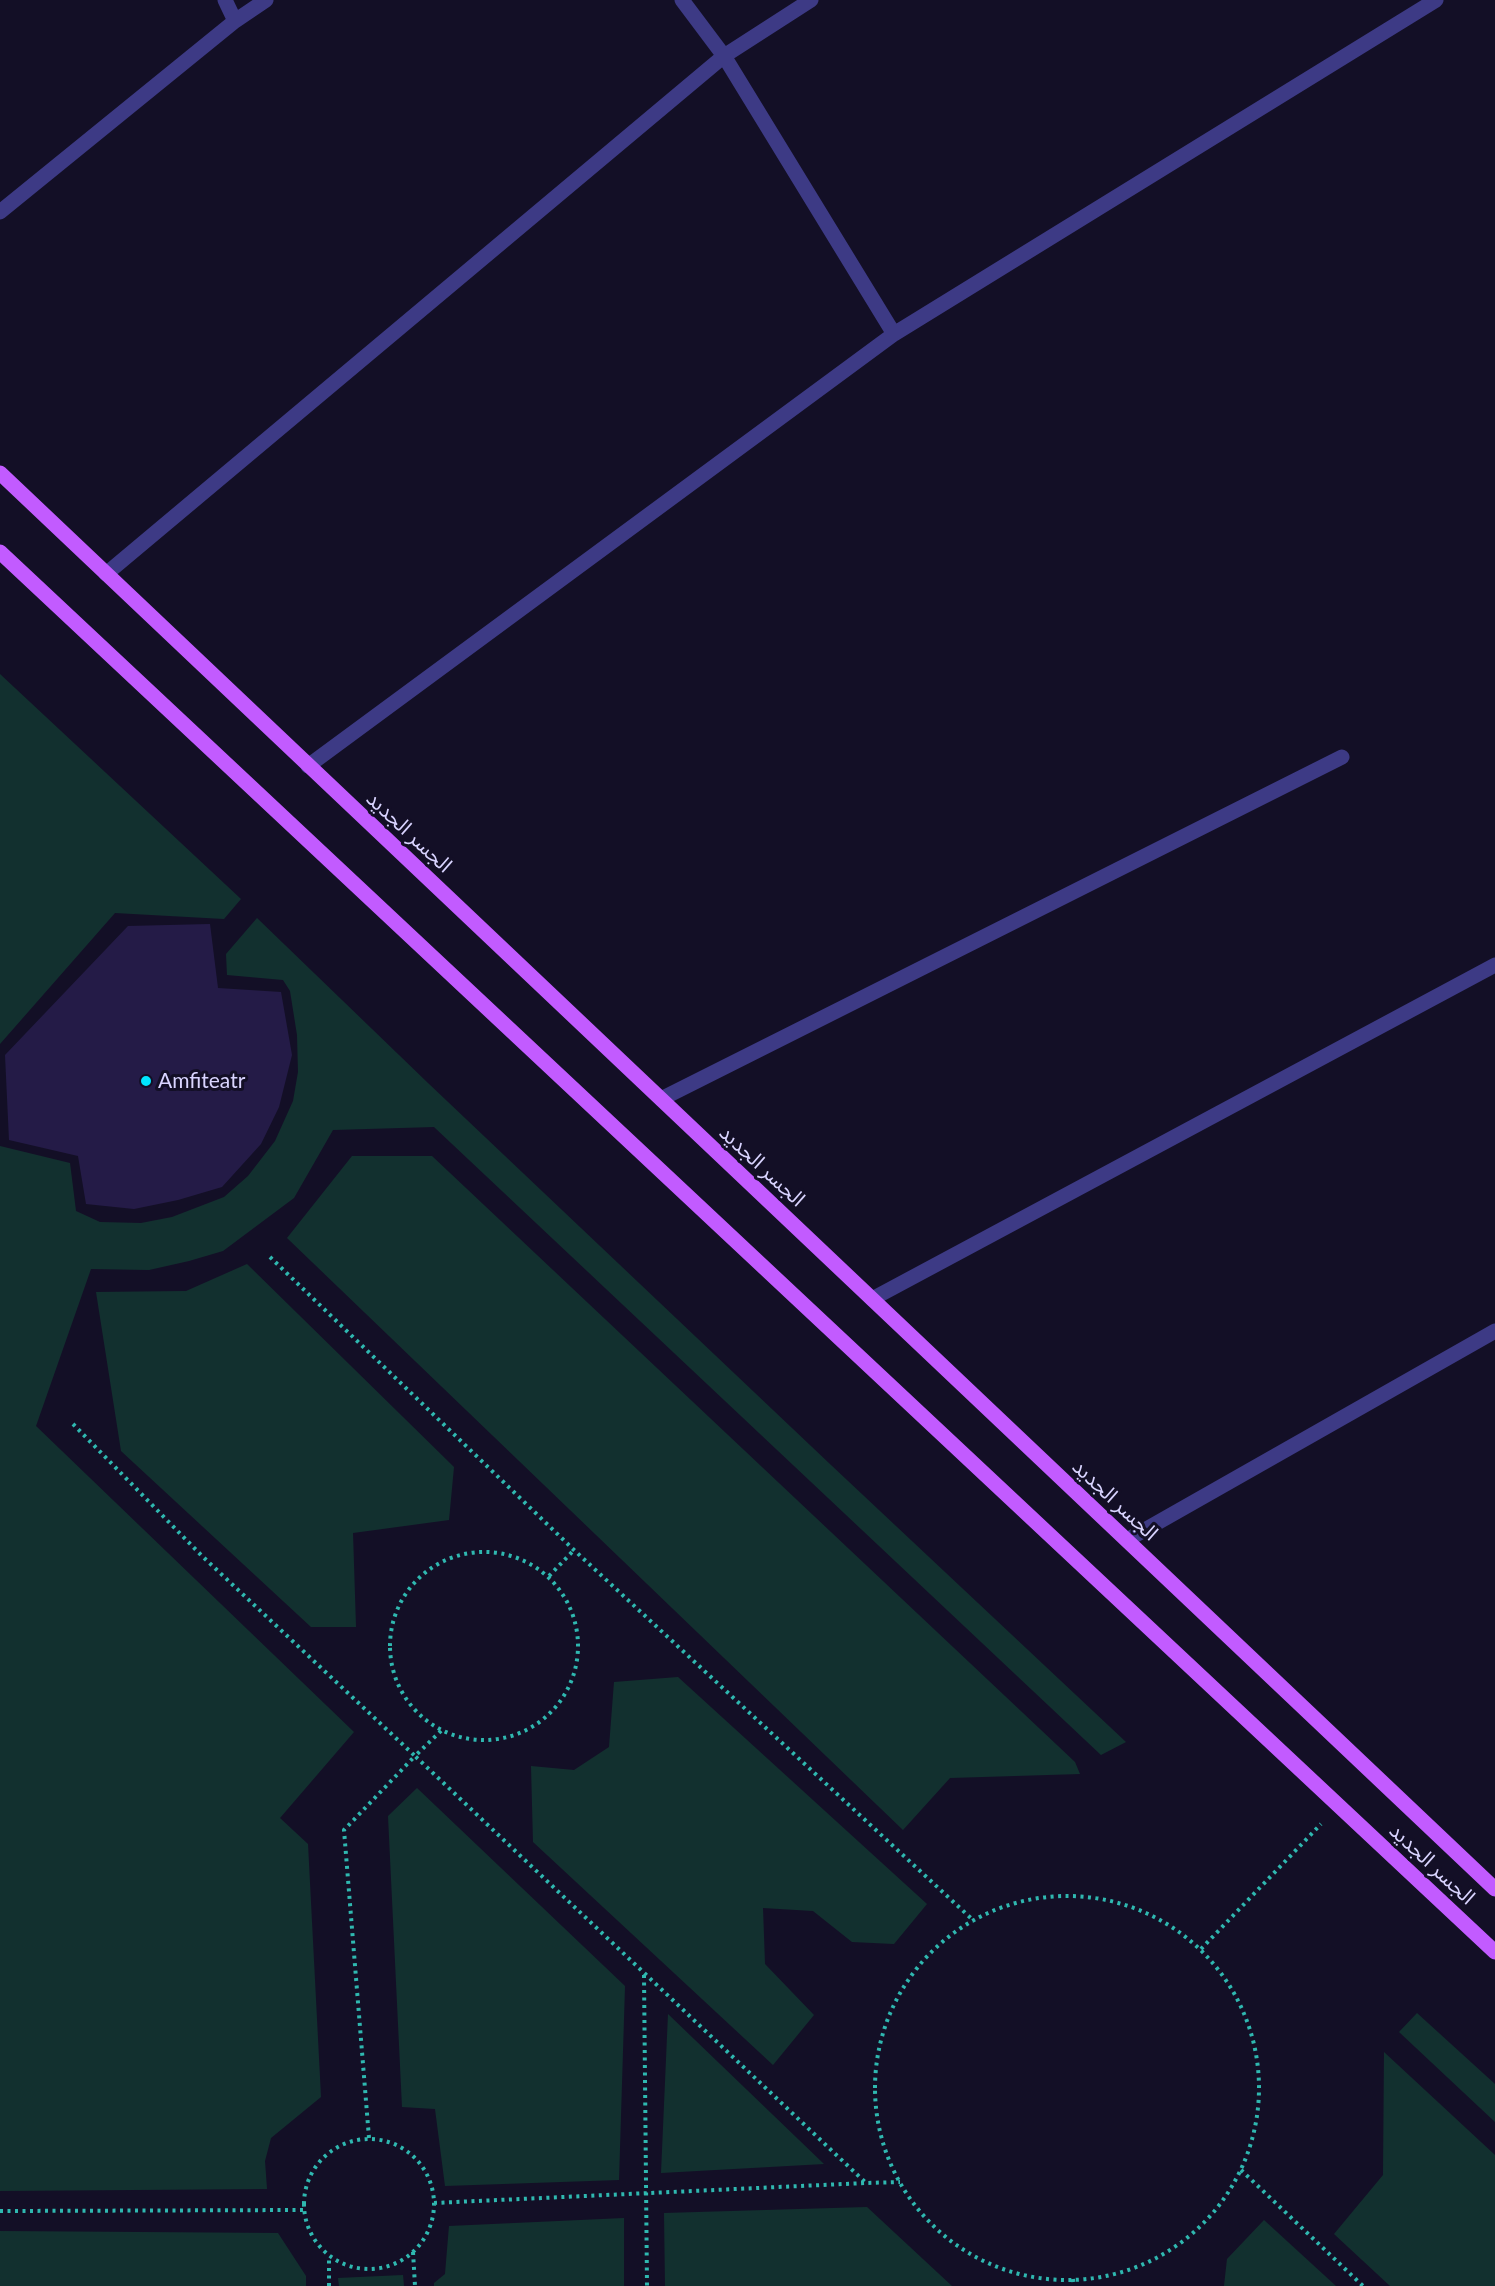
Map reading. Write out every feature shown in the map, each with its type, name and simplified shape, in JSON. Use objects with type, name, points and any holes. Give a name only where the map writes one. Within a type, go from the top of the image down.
[{"type":"main road","name":"الجسر الجديد","points":[[0,473],[1495,1889]]},
{"type":"main road","name":"الجسر الجديد","points":[[0,552],[1495,1952]]},
{"type":"street","points":[[225,0],[236,21]]},
{"type":"street","points":[[0,212],[236,21],[266,0]]},
{"type":"street","points":[[682,0],[724,56],[894,334]]},
{"type":"street","points":[[106,574],[724,56],[811,0]]},
{"type":"street","points":[[308,765],[894,334],[1436,0]]},
{"type":"street","points":[[661,1099],[1342,757]]},
{"type":"street","points":[[872,1299],[1495,965]]},
{"type":"street","points":[[1126,1540],[1495,1331]]},
{"type":"path","points":[[270,1257],[574,1550],[974,1921]]},
{"type":"path","points":[[73,1424],[202,1556],[866,2183]]},
{"type":"path","points":[[549,1576],[574,1550]]},
{"type":"path","points":[[493,1551],[523,1559],[549,1576],[569,1602],[578,1632],[578,1663],[567,1693],[547,1717],[520,1734],[489,1741],[458,1738],[429,1724],[407,1702],[393,1675],[389,1644],[395,1614],[410,1586],[433,1565],[462,1554],[493,1551]]},
{"type":"path","points":[[369,2138],[344,1830],[442,1730]]},
{"type":"path","points":[[1201,1949],[1339,1806]]},
{"type":"path","points":[[1088,1896],[1152,1914],[1201,1949],[1237,1997],[1257,2053],[1258,2113],[1241,2170],[1207,2220],[1160,2257],[1103,2278],[1043,2280],[979,2261],[925,2221],[888,2165],[873,2100],[881,2034],[911,1974],[959,1928],[1020,1900],[1088,1896]]},
{"type":"path","points":[[644,1975],[646,2286]]},
{"type":"path","points":[[369,2138],[389,2141],[407,2151],[422,2165],[431,2183],[434,2203],[432,2221],[425,2238],[413,2252],[389,2265],[363,2269],[345,2265],[329,2256],[316,2244],[307,2228],[303,2210],[305,2189],[313,2169],[328,2152],[347,2142],[369,2138]]},
{"type":"path","points":[[1241,2170],[1363,2286]]},
{"type":"path","points":[[434,2203],[900,2182]]},
{"type":"path","points":[[0,2211],[303,2210]]},
{"type":"path","points":[[413,2252],[415,2286]]},
{"type":"path","points":[[328,2286],[329,2256]]},
{"type":"path","points":[[1073,2279],[1074,2286]]},
{"type":"green space","points":[[0,674],[241,899],[224,919],[115,913],[0,1044]]},
{"type":"green space","points":[[257,918],[428,1083],[1126,1742],[1101,1755],[434,1127],[333,1130],[294,1198],[223,1251],[149,1270],[91,1269],[36,1426],[354,1732],[280,1818],[308,1844],[321,2097],[271,2138],[265,2161],[267,2189],[0,2191],[0,1146],[70,1163],[76,1211],[100,1222],[141,1223],[172,1217],[224,1197],[248,1176],[275,1141],[293,1101],[298,1072],[297,1035],[290,991],[283,980],[227,975],[226,954]]},
{"type":"green space","points":[[352,1156],[432,1156],[1075,1762],[1080,1774],[950,1778],[903,1830],[287,1238]]},
{"type":"green space","points":[[247,1264],[454,1467],[449,1520],[353,1533],[356,1627],[311,1627],[121,1451],[96,1292],[186,1291]]},
{"type":"green space","points":[[678,1677],[927,1904],[894,1944],[852,1942],[813,1911],[763,1908],[765,1964],[814,2015],[773,2065],[533,1842],[531,1766],[574,1770],[609,1747],[614,1682]]},
{"type":"green space","points":[[417,1788],[625,1986],[619,2180],[445,2186],[435,2109],[402,2107],[388,1816]]},
{"type":"green space","points":[[1417,2013],[1495,2084],[1495,2122],[1399,2032]]},
{"type":"green space","points":[[668,2014],[824,2164],[661,2173]]},
{"type":"green space","points":[[1384,2052],[1495,2155],[1495,2286],[1390,2286],[1334,2234],[1383,2175]]},
{"type":"green space","points":[[867,2207],[952,2286],[665,2286],[664,2213]]},
{"type":"green space","points":[[624,2218],[624,2286],[434,2286],[434,2283],[445,2274],[449,2226]]},
{"type":"green space","points":[[1264,2220],[1336,2286],[1224,2286],[1227,2259]]},
{"type":"green space","points":[[0,2231],[278,2233],[306,2276],[306,2286],[0,2286]]},
{"type":"green space","points":[[403,2275],[404,2286],[339,2286],[338,2278]]},
{"type":"building","name":"Amfiteatr","points":[[210,924],[218,988],[281,992],[292,1055],[279,1107],[261,1144],[222,1187],[178,1200],[134,1209],[86,1204],[78,1156],[9,1140],[5,1055],[128,926]]},
{"type":"place","name":"Amfiteatr","points":[[146,1081]]}]
